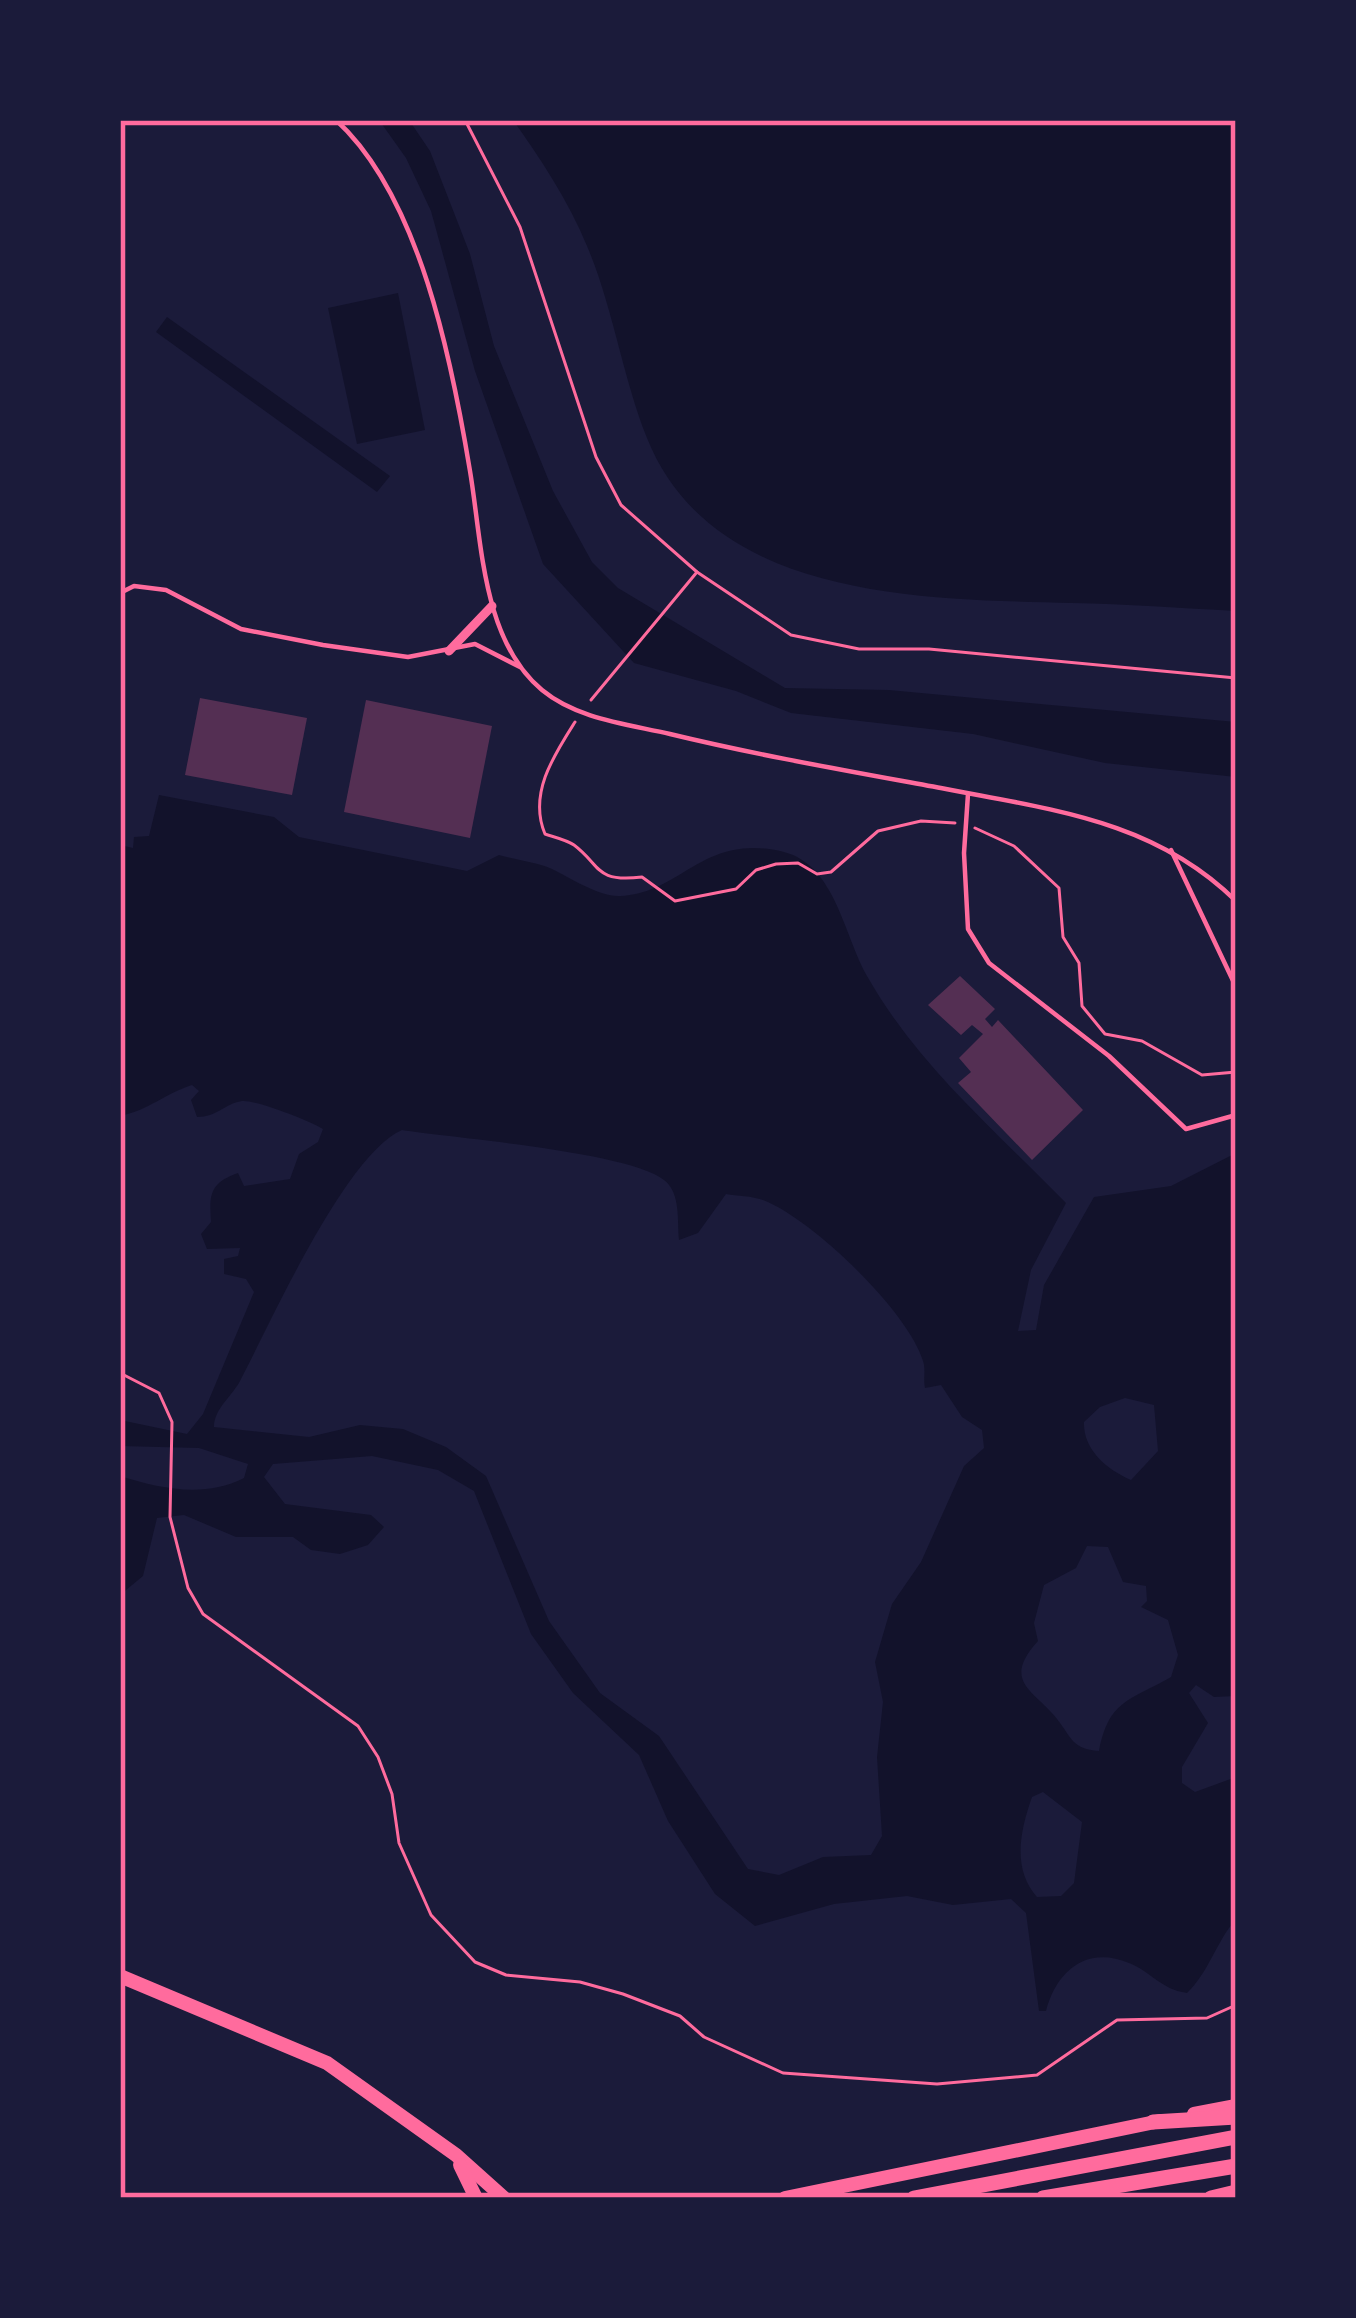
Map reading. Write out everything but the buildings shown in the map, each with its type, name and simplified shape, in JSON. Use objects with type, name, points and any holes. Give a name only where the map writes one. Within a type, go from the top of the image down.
[{"type":"highway","points":[[1153,2122],[1236,2117]]},
{"type":"highway","points":[[914,2198],[1236,2138]]},
{"type":"highway","points":[[1043,2198],[1236,2166]]},
{"type":"highway","points":[[1211,2198],[1234,2196]]},
{"type":"main road","points":[[120,1976],[327,2063],[455,2155],[504,2198]]},
{"type":"main road","points":[[785,2198],[1236,2105]]},
{"type":"main road","points":[[455,2155],[476,2198]]},
{"type":"street","points":[[449,651],[492,606]]},
{"type":"lane","points":[[337,120],[387,184],[409,232],[464,430],[492,606],[520,667]]},
{"type":"lane","points":[[120,593],[134,586],[166,590],[241,628],[323,645],[408,657],[476,644],[520,667],[544,692],[581,713],[1119,824],[1172,850],[1236,901]]},
{"type":"lane","points":[[968,794],[968,929],[989,963],[1109,1056],[1186,1129],[1236,1115]]},
{"type":"lane","points":[[1172,850],[1236,987]]},
{"type":"path","points":[[465,120],[520,227],[596,457],[612,489],[621,505],[697,572],[790,635],[860,649],[929,649],[1236,678]]},
{"type":"path","points":[[697,572],[581,713],[546,768],[539,820],[545,834],[574,844],[592,869],[626,879],[642,877],[675,901],[736,889],[756,870],[776,864],[798,863],[824,873],[878,831],[921,820],[966,824],[1014,846],[1059,888],[1063,937],[1079,963],[1082,1006],[1105,1034],[1142,1041],[1202,1075],[1236,1072]]},
{"type":"path","points":[[120,1373],[159,1393],[172,1422],[170,1517],[188,1588],[203,1614],[358,1726],[378,1757],[392,1794],[399,1843],[431,1916],[475,1962],[506,1975],[580,1982],[623,1994],[680,2016],[704,2037],[742,2058],[784,2073],[851,2080],[937,2084],[1014,2080],[1058,2065],[1117,2020],[1207,2018],[1236,2005]]},
{"type":"shaded area","points":[[379,120],[409,120],[430,151],[470,254],[494,346],[553,491],[592,562],[618,588],[785,688],[889,690],[1236,722],[1236,777],[1105,763],[973,734],[791,713],[736,691],[634,663],[543,564],[475,371],[431,211],[406,158]]},
{"type":"shaded area","points":[[513,120],[1236,120],[1236,611],[891,592],[829,580],[772,561],[720,532],[678,492],[647,438],[587,246],[554,181]]},
{"type":"shaded area","points":[[398,293],[425,430],[357,444],[328,308]]},
{"type":"shaded area","points":[[167,317],[390,476],[377,492],[156,332]]},
{"type":"shaded area","points":[[159,795],[274,817],[299,837],[467,871],[499,855],[546,867],[594,890],[620,896],[661,885],[733,850],[756,848],[801,859],[827,886],[867,976],[910,1039],[959,1096],[1066,1203],[1031,1270],[1018,1331],[1036,1330],[1044,1285],[1094,1197],[1171,1186],[1236,1153],[1236,1696],[1214,1697],[1196,1685],[1189,1693],[1208,1723],[1182,1767],[1182,1783],[1195,1792],[1236,1777],[1236,1919],[1187,1993],[1129,1963],[1099,1957],[1065,1974],[1046,2011],[1039,2011],[1026,1913],[1011,1899],[953,1905],[907,1896],[834,1904],[755,1926],[715,1894],[668,1821],[639,1755],[573,1693],[531,1634],[474,1491],[438,1470],[372,1456],[273,1464],[264,1477],[285,1504],[371,1515],[384,1527],[368,1545],[340,1554],[311,1550],[293,1537],[236,1537],[184,1515],[157,1518],[143,1576],[120,1595],[120,1476],[198,1490],[244,1478],[248,1464],[199,1448],[120,1446],[120,1420],[187,1434],[203,1414],[254,1292],[246,1279],[224,1274],[224,1259],[238,1256],[240,1248],[207,1249],[201,1234],[211,1222],[213,1191],[238,1173],[244,1186],[290,1179],[299,1154],[318,1142],[323,1129],[249,1101],[197,1117],[191,1100],[199,1091],[192,1085],[120,1116],[120,845],[133,848],[134,837],[149,836]],"holes":[[[402,1130],[580,1154],[645,1170],[664,1180],[673,1192],[679,1240],[698,1233],[726,1194],[763,1200],[806,1226],[855,1268],[914,1340],[924,1364],[925,1388],[941,1385],[962,1417],[982,1430],[984,1448],[964,1466],[921,1562],[892,1604],[875,1662],[883,1702],[877,1757],[882,1836],[871,1855],[823,1857],[779,1875],[748,1869],[659,1736],[600,1693],[549,1621],[486,1476],[446,1447],[403,1429],[360,1425],[309,1437],[214,1427],[311,1242],[357,1171]],[[1125,1398],[1154,1405],[1158,1451],[1131,1480],[1105,1464],[1087,1441],[1084,1422],[1100,1407]],[[1087,1546],[1108,1547],[1123,1582],[1146,1586],[1147,1601],[1141,1607],[1168,1620],[1178,1655],[1171,1677],[1115,1712],[1099,1751],[1074,1741],[1022,1676],[1027,1655],[1038,1641],[1034,1623],[1044,1585],[1076,1568]],[[1043,1792],[1082,1822],[1074,1883],[1061,1896],[1037,1897],[1024,1874],[1022,1836],[1032,1797]]]}]
